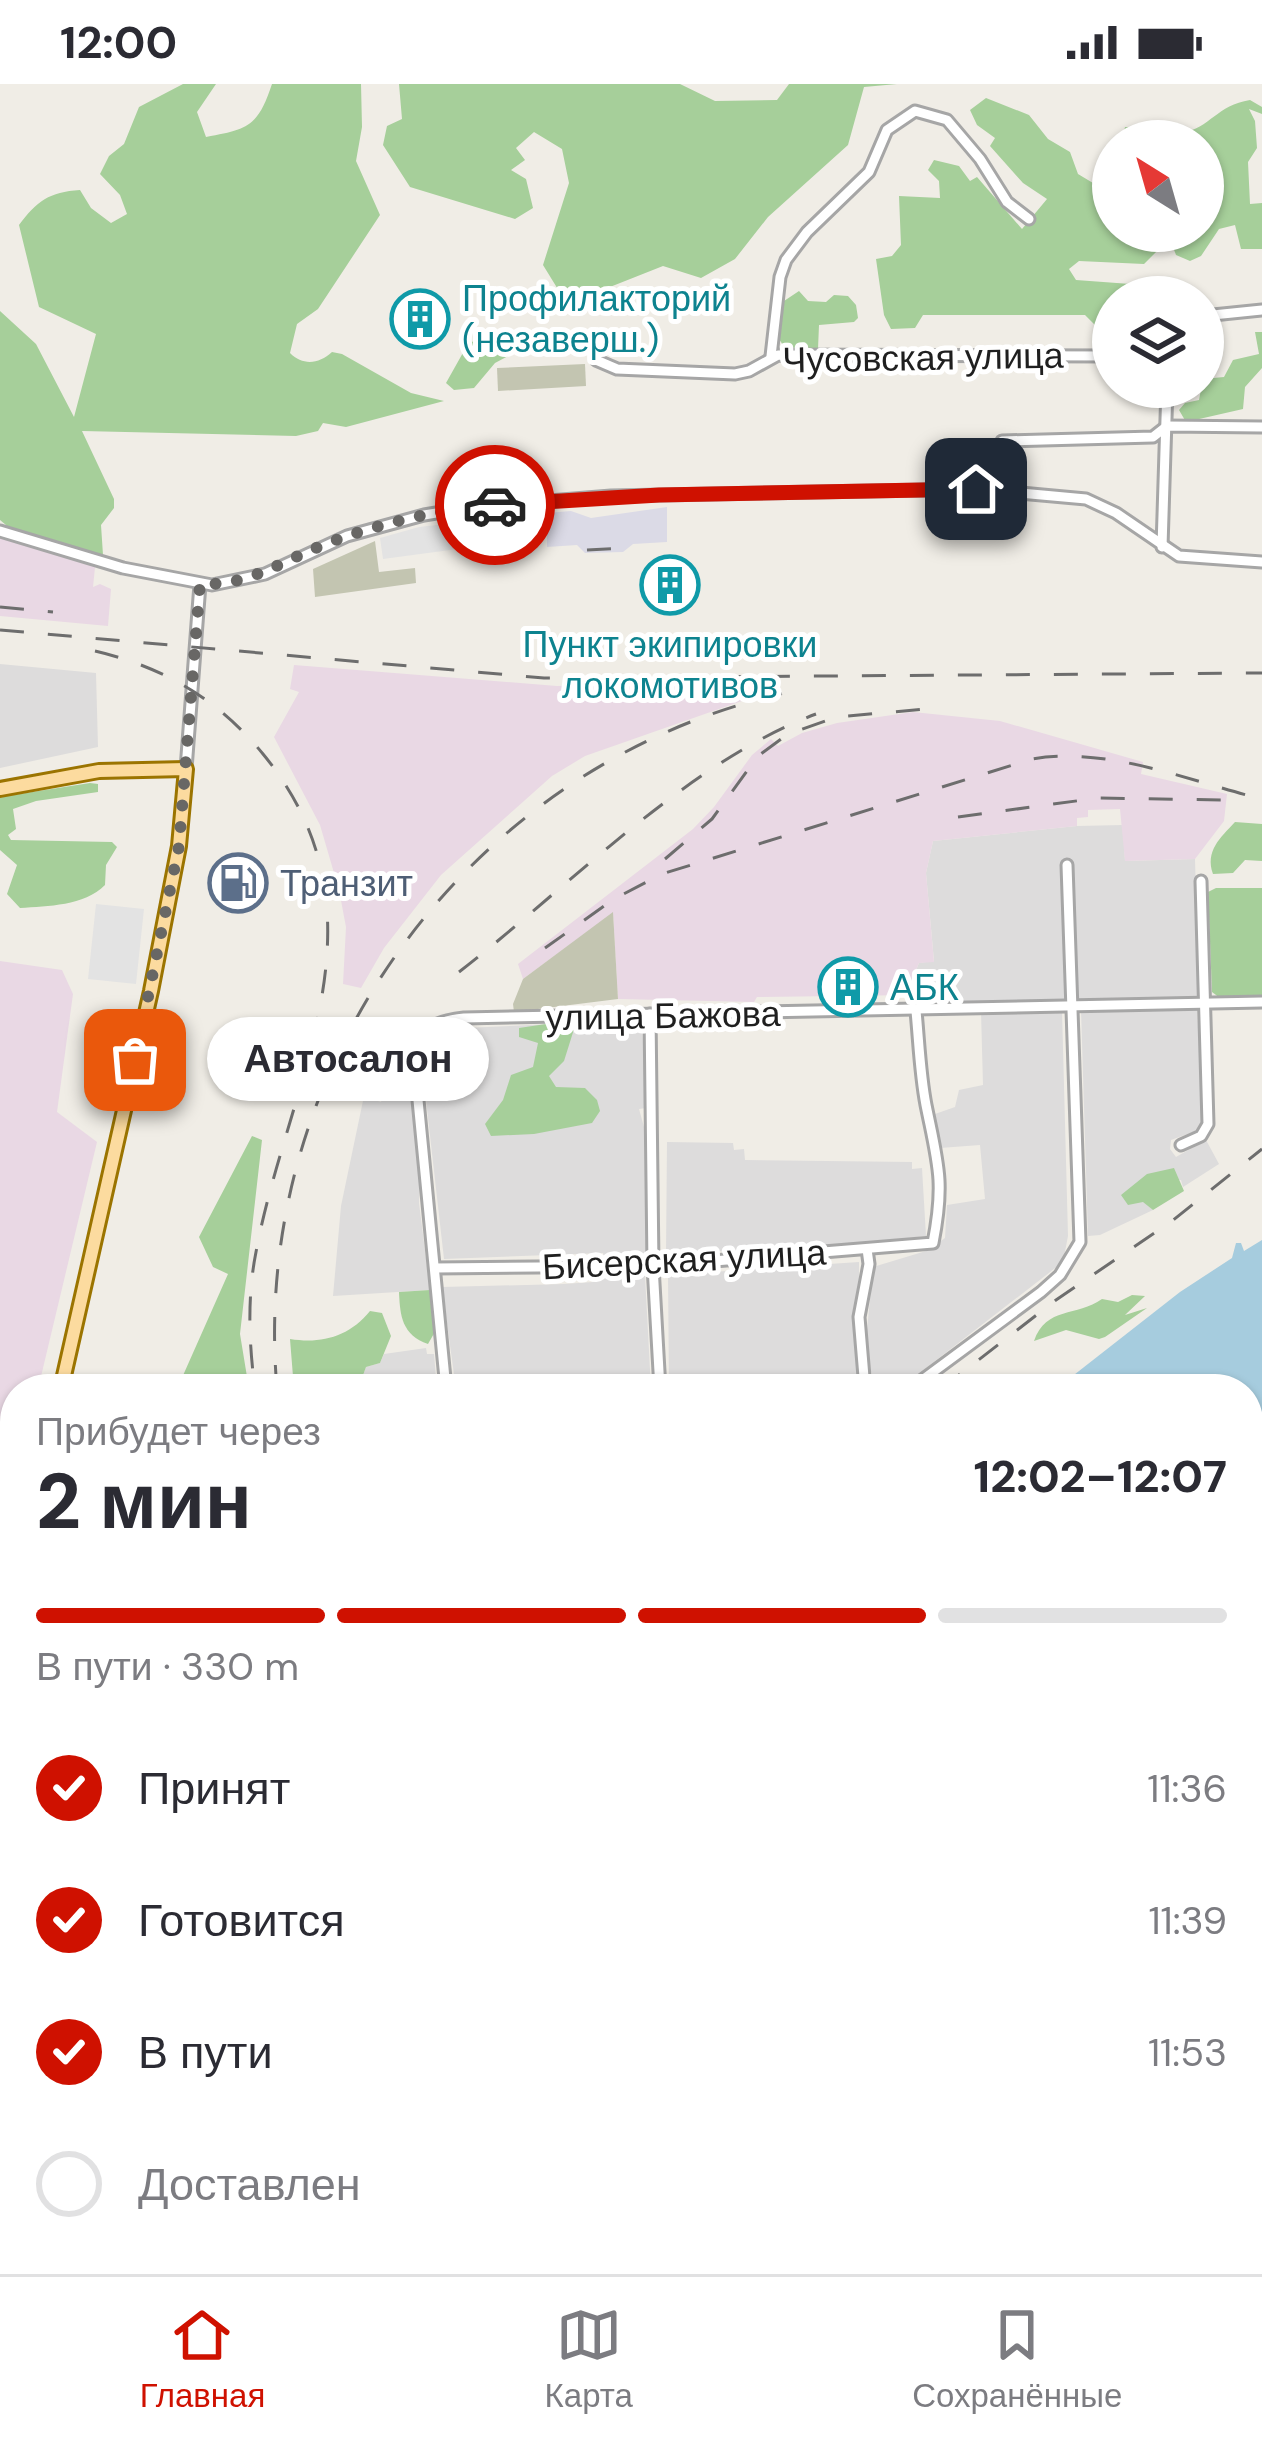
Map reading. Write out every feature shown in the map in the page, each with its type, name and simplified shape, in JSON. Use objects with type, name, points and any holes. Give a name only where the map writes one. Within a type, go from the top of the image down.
[{"type":"main road","points":[[0,789],[99,771],[186,770],[179,846],[148,1004],[65,1374]]},
{"type":"street","points":[[772,356],[786,260],[807,232],[869,172],[887,130],[915,110],[947,120],[980,159],[1007,202],[1028,219]]},
{"type":"street","points":[[1224,314],[1262,310]]},
{"type":"street","name":"Чусовская улица","points":[[596,360],[617,369],[735,374],[772,356],[866,352],[1092,356]]},
{"type":"street","points":[[1162,547],[1167,408]]},
{"type":"street","points":[[1002,441],[1153,437],[1167,426],[1262,427]]},
{"type":"street","points":[[0,531],[123,568],[200,584],[252,579],[332,541],[424,515],[473,507],[611,496],[1022,490],[1098,503],[1162,547],[1197,560],[1262,562]]},
{"type":"street","points":[[186,770],[200,584]]},
{"type":"street","points":[[930,1374],[1041,1292],[1060,1275],[1080,1242],[1066,866]]},
{"type":"street","points":[[1180,1145],[1201,1136],[1208,1124],[1201,881]]},
{"type":"street","name":"улица Бажова","points":[[434,1268],[414,1062],[417,1041],[442,1021],[1262,1002]]},
{"type":"street","name":"Бисерская улица","points":[[434,1268],[653,1266],[933,1244],[940,1176],[916,1011]]},
{"type":"street","points":[[650,1014],[659,1374]]},
{"type":"street","points":[[864,1374],[859,1317],[869,1264],[867,1249]]},
{"type":"street","points":[[434,1268],[445,1374]]},
{"type":"shaded area","points":[[585,364],[586,386],[498,391],[497,368]]},
{"type":"shaded area","points":[[667,507],[667,542],[633,544],[623,552],[585,553],[577,545],[547,547],[547,513],[571,511],[591,518]]},
{"type":"shaded area","points":[[464,522],[465,548],[383,559],[380,538]]},
{"type":"shaded area","points":[[0,537],[95,567],[93,587],[100,584],[111,589],[108,626],[0,616]]},
{"type":"shaded area","points":[[375,541],[379,572],[415,568],[416,583],[315,597],[313,569]]},
{"type":"shaded area","points":[[0,664],[96,673],[98,747],[0,768]]},
{"type":"shaded area","points":[[294,665],[557,686],[764,680],[765,693],[585,756],[552,776],[441,875],[384,948],[361,988],[343,984],[346,927],[339,890],[320,825],[274,737],[299,692],[290,689]]},
{"type":"shaded area","points":[[913,712],[1000,721],[1143,762],[1141,774],[1227,794],[1224,821],[1195,859],[1125,861],[1120,809],[1088,810],[1088,817],[1077,818],[1077,826],[933,841],[926,873],[934,962],[919,963],[913,995],[757,997],[754,1002],[618,999],[613,913],[523,979],[518,964],[693,829],[752,755],[771,739],[778,746],[837,723]]},
{"type":"shaded area","points":[[1123,825],[1125,861],[1195,859],[1199,1000],[914,1008],[913,977],[919,963],[934,961],[926,873],[933,841]]},
{"type":"shaded area","points":[[96,904],[144,909],[136,984],[88,979]]},
{"type":"shaded area","points":[[613,912],[618,999],[514,1012],[523,979]]},
{"type":"shaded area","points":[[0,961],[62,970],[73,994],[57,1112],[97,1142],[42,1374],[0,1374]]},
{"type":"shaded area","points":[[1197,1008],[1203,1120],[1201,1129],[1171,1140],[1170,1149],[1176,1157],[1206,1140],[1219,1164],[1183,1187],[1181,1180],[1137,1183],[1122,1195],[1143,1201],[1153,1210],[1088,1236],[1081,1010]]},
{"type":"shaded area","points":[[1062,1010],[1068,1236],[1063,1262],[918,1374],[872,1374],[865,1351],[873,1267],[926,1251],[945,1238],[947,1205],[985,1199],[980,1145],[940,1148],[935,1114],[955,1107],[959,1090],[983,1085],[981,1012]]},
{"type":"shaded area","points":[[642,1020],[646,1108],[639,1109],[644,1127],[650,1253],[604,1258],[603,1253],[444,1259],[423,1074],[428,1042],[442,1029]]},
{"type":"shaded area","points":[[390,1064],[411,1072],[430,1290],[333,1296],[341,1206],[364,1096],[381,1102]]},
{"type":"shaded area","points":[[667,1142],[733,1143],[734,1150],[744,1149],[745,1160],[912,1162],[912,1169],[922,1168],[926,1236],[666,1254]]},
{"type":"shaded area","points":[[859,1262],[853,1310],[857,1374],[669,1374],[668,1275]]},
{"type":"shaded area","points":[[645,1275],[650,1374],[454,1374],[442,1287],[564,1284],[593,1282],[599,1277]]},
{"type":"shaded area","points":[[426,1348],[427,1354],[434,1354],[436,1374],[363,1374],[366,1367],[380,1363],[384,1354]]},
{"type":"green space","points":[[183,84],[216,84],[197,112],[206,137],[250,123],[272,84],[361,84],[362,127],[356,161],[380,215],[318,309],[297,324],[290,353],[311,362],[332,352],[342,354],[411,393],[444,401],[346,427],[323,423],[318,431],[296,436],[82,431],[114,499],[114,508],[101,525],[103,555],[12,530],[0,520],[0,311],[36,344],[74,417],[96,334],[39,307],[19,225],[45,199],[69,191],[80,190],[91,208],[111,223],[127,214],[120,195],[100,174],[109,156],[124,144],[139,107]]},
{"type":"green space","points":[[399,84],[680,84],[715,101],[777,100],[789,84],[897,84],[864,87],[848,145],[768,217],[735,259],[701,278],[663,266],[567,304],[543,265],[569,183],[562,149],[534,132],[516,148],[525,160],[511,170],[526,179],[533,208],[515,219],[410,187],[383,145],[387,126],[402,119]]},
{"type":"green space","points":[[986,98],[1029,115],[1048,139],[1070,152],[1078,174],[1092,182],[1092,252],[1156,252],[1144,264],[1079,261],[1069,269],[1076,280],[1092,281],[1092,322],[1085,315],[923,315],[915,328],[891,329],[884,315],[876,259],[892,256],[901,245],[899,196],[940,198],[939,181],[928,170],[934,160],[959,166],[970,181],[977,177],[1022,229],[1047,199],[1023,183],[990,146],[995,138],[977,125],[970,110]]},
{"type":"green space","points":[[1250,100],[1262,107],[1262,114],[1249,109],[1257,148],[1248,162],[1250,204],[1262,203],[1262,249],[1241,249],[1235,225],[1224,228],[1224,120],[1209,120]]},
{"type":"green space","points":[[1175,252],[1204,252],[1190,261]]},
{"type":"green space","points":[[799,291],[808,301],[848,296],[858,318],[819,325],[818,349],[787,351],[779,339],[784,301]]},
{"type":"green space","points":[[1255,332],[1262,332],[1262,368],[1245,387],[1243,409],[1186,422],[1181,408],[1224,408],[1224,377],[1233,360],[1259,354]]},
{"type":"green space","points":[[469,342],[514,344],[514,353],[495,363],[474,388],[454,390],[446,383]]},
{"type":"green space","points":[[98,784],[98,792],[13,809],[16,829],[8,835],[11,840],[112,842],[117,847],[106,865],[105,885],[76,901],[20,908],[7,894],[17,865],[0,850],[0,797]]},
{"type":"green space","points":[[1235,822],[1262,824],[1262,861],[1245,860],[1233,873],[1213,874],[1212,852]]},
{"type":"green space","points":[[1262,888],[1262,995],[1220,998],[1212,992],[1208,892]]},
{"type":"green space","points":[[566,1021],[575,1026],[564,1061],[549,1076],[556,1087],[585,1088],[600,1111],[592,1123],[491,1136],[485,1124],[503,1100],[511,1075],[533,1067],[538,1043],[519,1037],[519,1028]]},
{"type":"green space","points":[[252,1136],[262,1140],[240,1334],[247,1374],[184,1374],[228,1274],[213,1267],[199,1237]]},
{"type":"green space","points":[[1174,1168],[1184,1191],[1153,1210],[1143,1202],[1128,1205],[1121,1195],[1147,1174]]},
{"type":"green space","points":[[430,1290],[436,1330],[428,1344],[404,1324],[399,1292]]},
{"type":"green space","points":[[1132,1295],[1145,1296],[1125,1315],[1147,1308],[1105,1337],[1066,1330],[1034,1341],[1054,1317],[1102,1299],[1118,1302]]},
{"type":"green space","points":[[370,1311],[382,1313],[391,1336],[380,1363],[366,1367],[363,1374],[293,1374],[290,1339],[334,1337]]},
{"type":"water","points":[[1262,1240],[1262,1374],[1075,1374],[1232,1258],[1236,1243],[1244,1251]]},
{"type":"railway","points":[[587,550],[622,548]]},
{"type":"railway","points":[[0,607],[53,612]]},
{"type":"railway","points":[[0,630],[544,678],[1262,673]]},
{"type":"railway","points":[[95,651],[167,676],[228,717],[263,754],[302,815],[323,876],[328,937],[321,999],[253,1269],[253,1374]]},
{"type":"railway","points":[[277,1374],[278,1267],[301,1150],[345,1039],[408,939],[487,851],[580,778],[687,723],[804,689]]},
{"type":"railway","points":[[665,859],[712,819],[758,756],[788,734],[837,717],[936,708]]},
{"type":"railway","points":[[459,972],[675,795],[721,763],[816,714]]},
{"type":"railway","points":[[545,948],[614,899],[662,874],[1032,759],[1061,756],[1119,761],[1262,799]]},
{"type":"railway","points":[[958,817],[1098,798],[1227,800]]},
{"type":"railway","points":[[960,1374],[1056,1300],[1172,1221],[1262,1149]]},
{"type":"way so far","points":[[135,1060],[179,846],[200,584],[252,579],[310,550],[393,523],[495,505]]},
{"type":"place","name":"Профилакторий (незаверш.)","points":[[420,319]]},
{"type":"place","name":"Пункт экипировки локомотивов","points":[[670,585]]},
{"type":"place","name":"Транзит","points":[[238,883]]},
{"type":"place","name":"АБК","points":[[848,987]]},
{"type":"place","name":"Автосалон","points":[[135,1060]]},
{"type":"route","points":[[495,505],[611,496],[976,489]]}]
